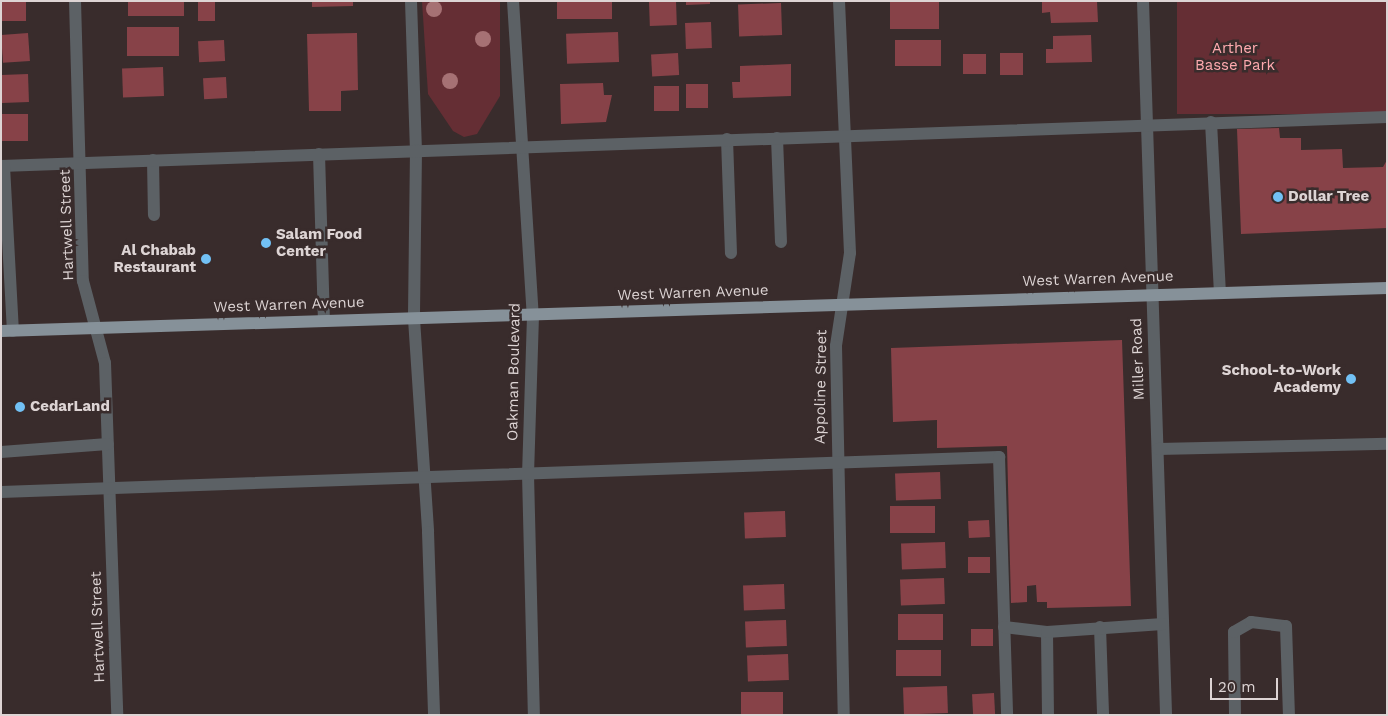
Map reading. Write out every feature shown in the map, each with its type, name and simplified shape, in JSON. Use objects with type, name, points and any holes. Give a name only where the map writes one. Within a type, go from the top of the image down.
[{"type":"main road","name":"West Warren Avenue","points":[[7,331],[324,319],[533,316],[1153,292],[1387,288]]},
{"type":"street","name":"Hartwell Street","points":[[75,1],[82,163],[83,281],[94,328],[105,363],[117,715]]},
{"type":"street","points":[[411,1],[416,150],[414,319],[424,478],[434,715]]},
{"type":"street","name":"Oakman Boulevard","points":[[513,1],[519,147],[533,316],[528,474],[534,715]]},
{"type":"street","name":"Appoline Street","points":[[839,1],[850,254],[841,303],[836,346],[836,462],[844,715]]},
{"type":"street","name":"Miller Road","points":[[1143,1],[1166,715]]},
{"type":"street","points":[[7,331],[3,166],[1387,117]]},
{"type":"street","points":[[1211,122],[1220,291]]},
{"type":"street","points":[[777,138],[781,242]]},
{"type":"street","points":[[727,139],[731,253]]},
{"type":"street","points":[[319,154],[324,319]]},
{"type":"street","points":[[153,160],[154,215]]},
{"type":"street","points":[[1,452],[108,444]]},
{"type":"street","points":[[1158,450],[1387,444]]},
{"type":"street","points":[[1,492],[999,457],[1007,715]]},
{"type":"street","points":[[1235,715],[1234,632],[1251,622],[1286,626],[1288,715]]},
{"type":"street","points":[[1004,628],[1047,632],[1164,624]]},
{"type":"street","points":[[1100,627],[1104,715]]},
{"type":"street","points":[[1047,632],[1048,715]]},
{"type":"green space","points":[[422,1],[500,1],[500,96],[477,134],[464,137],[453,131],[428,94]]},
{"type":"green space","name":"Arther Basse Park","points":[[1177,1],[1387,1],[1387,114],[1177,114]]},
{"type":"building","points":[[1,1],[26,1],[26,21],[1,21]]},
{"type":"building","points":[[128,1],[184,1],[184,16],[128,16]]},
{"type":"building","points":[[198,1],[215,1],[215,21],[198,21]]},
{"type":"building","points":[[312,1],[353,1],[353,6],[312,7]]},
{"type":"building","points":[[557,1],[612,1],[612,19],[557,19]]},
{"type":"building","points":[[676,1],[677,25],[650,26],[649,2]]},
{"type":"building","points":[[686,1],[710,1],[710,4],[686,5]]},
{"type":"building","points":[[890,1],[939,1],[939,29],[890,29]]},
{"type":"building","points":[[1042,1],[1097,1],[1098,22],[1051,23],[1050,12],[1042,13]]},
{"type":"building","points":[[781,3],[782,35],[739,36],[738,5]]},
{"type":"building","points":[[711,22],[712,48],[686,49],[685,23]]},
{"type":"building","points":[[127,27],[179,27],[179,56],[127,56]]},
{"type":"building","points":[[618,32],[619,62],[567,64],[566,34]]},
{"type":"building","points":[[28,33],[30,61],[3,63],[1,35]]},
{"type":"building","points":[[357,33],[358,90],[341,91],[341,111],[309,111],[307,34]]},
{"type":"building","points":[[1091,35],[1092,62],[1046,63],[1046,49],[1053,49],[1053,36]]},
{"type":"building","points":[[224,40],[225,61],[199,62],[198,41]]},
{"type":"building","points":[[895,40],[941,40],[941,66],[895,66]]},
{"type":"building","points":[[678,53],[679,75],[652,76],[651,54]]},
{"type":"building","points":[[1000,53],[1023,53],[1023,75],[1000,75]]},
{"type":"building","points":[[963,54],[986,54],[986,74],[963,74]]},
{"type":"building","points":[[791,64],[791,96],[733,98],[732,82],[740,82],[740,66]]},
{"type":"building","points":[[163,67],[164,96],[123,97],[122,68]]},
{"type":"building","points":[[28,74],[29,102],[2,103],[1,75]]},
{"type":"building","points":[[226,77],[227,98],[204,99],[203,78]]},
{"type":"building","points":[[603,83],[604,95],[612,95],[606,122],[561,124],[560,84]]},
{"type":"building","points":[[686,84],[708,84],[708,108],[686,108]]},
{"type":"building","points":[[654,86],[679,86],[679,111],[654,111]]},
{"type":"building","points":[[1,114],[28,114],[28,141],[1,141]]},
{"type":"building","points":[[1279,128],[1280,138],[1301,138],[1301,150],[1342,149],[1343,168],[1383,167],[1387,160],[1387,228],[1241,234],[1237,129]]},
{"type":"building","points":[[1122,340],[1131,606],[1047,608],[1047,602],[1037,602],[1036,585],[1027,586],[1027,602],[1011,603],[1007,446],[937,448],[937,420],[893,422],[891,348]]},
{"type":"building","points":[[940,472],[941,499],[896,501],[895,474]]},
{"type":"building","points":[[890,506],[935,506],[935,533],[890,533]]},
{"type":"building","points":[[785,511],[786,537],[745,538],[744,512]]},
{"type":"building","points":[[989,520],[990,537],[969,538],[968,521]]},
{"type":"building","points":[[945,542],[946,568],[902,570],[901,544]]},
{"type":"building","points":[[968,557],[990,557],[990,573],[968,573]]},
{"type":"building","points":[[944,578],[945,604],[901,606],[900,580]]},
{"type":"building","points":[[784,584],[785,609],[744,610],[743,585]]},
{"type":"building","points":[[898,614],[943,614],[943,640],[898,640]]},
{"type":"building","points":[[786,620],[787,646],[746,647],[745,621]]},
{"type":"building","points":[[971,629],[993,629],[993,646],[971,646]]},
{"type":"building","points":[[896,650],[941,650],[941,676],[896,676]]},
{"type":"building","points":[[788,654],[789,680],[748,681],[747,655]]},
{"type":"building","points":[[947,686],[948,713],[904,715],[903,688]]},
{"type":"building","points":[[741,692],[783,692],[783,715],[741,715]]},
{"type":"building","points":[[994,693],[995,715],[973,715],[972,694]]},
{"type":"place","name":"Dollar Tree","points":[[1278,197]]},
{"type":"place","name":"Salam Food Center","points":[[266,243]]},
{"type":"place","name":"Al Chabab Restaurant","points":[[206,259]]},
{"type":"place","name":"School-to-Work Academy","points":[[1351,379]]},
{"type":"place","name":"CedarLand","points":[[20,407]]}]
